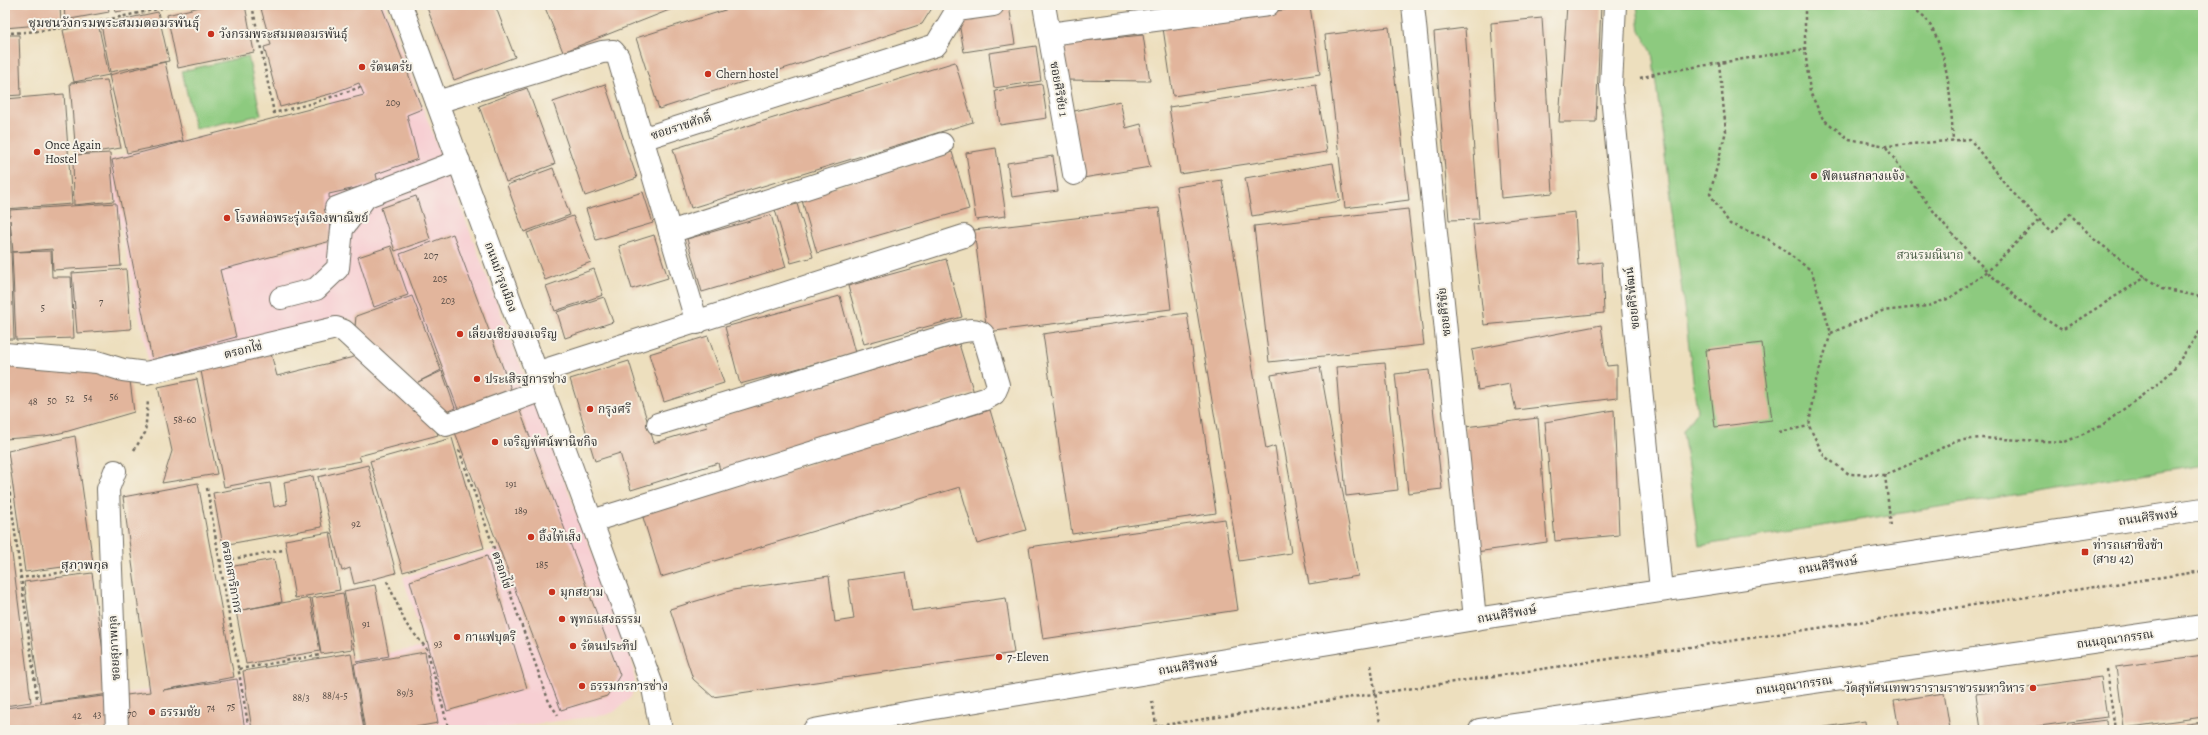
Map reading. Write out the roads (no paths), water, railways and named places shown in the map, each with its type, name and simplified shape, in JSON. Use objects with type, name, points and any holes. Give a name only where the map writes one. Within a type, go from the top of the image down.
[{"type":"street","name":"ถนนบำรุงเมือง","points":[[400,5],[459,160],[539,382],[654,688],[661,730]]},
{"type":"street","name":"ซอยราชศักดิ์","points":[[437,102],[602,52],[612,52],[618,57],[642,139],[936,45],[957,10],[993,5]]},
{"type":"street","name":"ซอยศิริชัย 1","points":[[1044,5],[1074,174]]},
{"type":"street","points":[[1049,34],[1268,5]]},
{"type":"street","name":"ซอยศิริชัย","points":[[1413,5],[1475,619]]},
{"type":"street","name":"ซอยศิริพัฒน์","points":[[1615,5],[1611,86],[1661,590]]},
{"type":"street","points":[[642,139],[697,322]]},
{"type":"street","points":[[670,232],[942,144]]},
{"type":"street","points":[[336,208],[365,198],[459,160]]},
{"type":"street","points":[[281,298],[316,289],[338,268],[342,229],[365,198]]},
{"type":"street","points":[[539,382],[697,322],[964,236]]},
{"type":"street","name":"ตรอกไข่","points":[[5,354],[97,362],[123,370],[146,373],[336,328],[344,331],[446,425],[539,382]]},
{"type":"street","points":[[592,521],[985,399],[994,394],[998,385],[983,334],[979,331],[973,330],[955,333],[658,424]]},
{"type":"street","name":"ซอยสุภาพกุล","points":[[115,471],[108,489],[117,730]]},
{"type":"street","name":"ถนนศิริพงษ์","points":[[814,730],[931,708],[1475,619],[2203,509]]},
{"type":"street","name":"ถนนอุณากรรณ","points":[[1480,730],[2203,626]]},
{"type":"place","name":"วังกรมพระสมมตอมรพันธุ์","points":[[211,34]]},
{"type":"place","name":"รัตนตรัย","points":[[362,67]]},
{"type":"place","name":"Chern hostel","points":[[708,74]]},
{"type":"place","name":"Once Again Hostel","points":[[37,152]]},
{"type":"place","name":"ฟิตเนสกลางแจ้ง","points":[[1814,176]]},
{"type":"place","name":"โรงหล่อพระรุ่งเรืองพาณิชย์","points":[[227,218]]},
{"type":"place","name":"เลี่ยงเซียงจงเจริญ","points":[[460,334]]},
{"type":"place","name":"ประเสิรฐการช่าง","points":[[477,379]]},
{"type":"place","name":"กรุงศรี","points":[[590,409]]},
{"type":"place","name":"เจริญทัศน์พานิชกิจ","points":[[495,442]]},
{"type":"place","name":"อึ้งไท้เส็ง","points":[[531,537]]},
{"type":"place","name":"ท่ารถเสาชิงช้า (สาย 42)","points":[[2085,552]]},
{"type":"place","name":"มุกสยาม","points":[[552,592]]},
{"type":"place","name":"พุทธแสงธรรม","points":[[562,619]]},
{"type":"place","name":"กาแฟบุตรี","points":[[457,637]]},
{"type":"place","name":"รัตนประทีป","points":[[573,646]]},
{"type":"place","name":"7-Eleven","points":[[999,657]]},
{"type":"place","name":"ธรรมกรการช่าง","points":[[582,686]]},
{"type":"place","name":"วัดสุทัศนเทพวรารามราชวรมหาวิหาร","points":[[2033,688]]},
{"type":"place","name":"ธรรมชัย","points":[[152,712]]},
{"type":"district","name":"ชุมชนวังกรมพระสมมตอมรพันธุ์","points":[[114,22]]},
{"type":"district","name":"สุภาพกุล","points":[[85,564]]},
{"type":"park label","name":"สวนรมณีนาถ","points":[[1930,255]]}]
